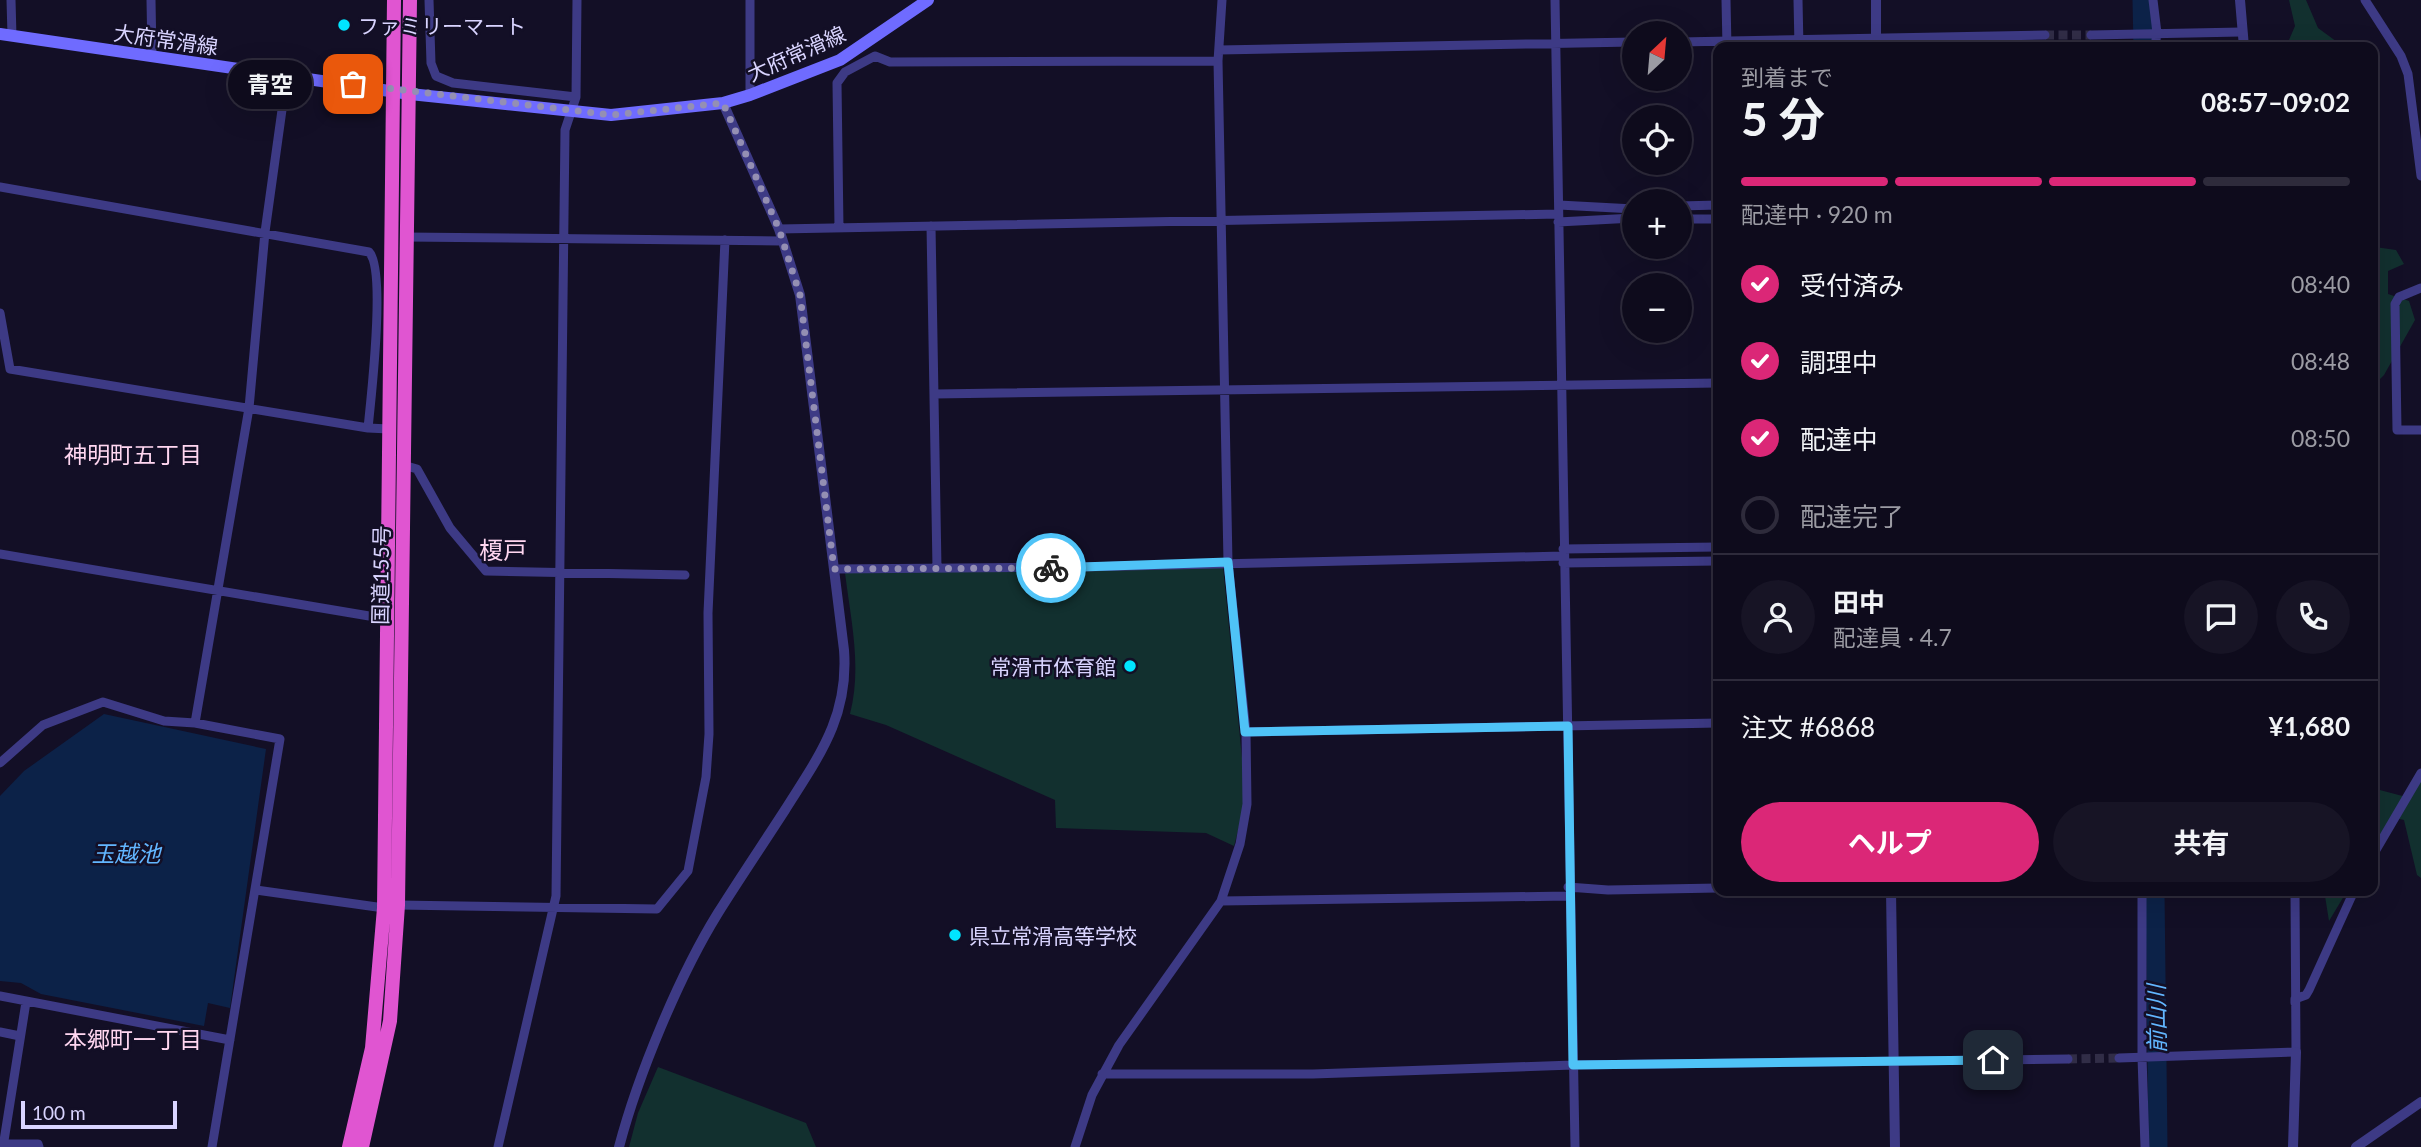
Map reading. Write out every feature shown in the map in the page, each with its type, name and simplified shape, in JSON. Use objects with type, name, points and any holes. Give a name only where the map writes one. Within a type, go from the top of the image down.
[{"type":"highway","name":"国道155号","points":[[349,1147],[372,1048],[391,907],[387,619],[394,0]]},
{"type":"highway","name":"国道155号","points":[[362,1147],[390,1021],[403,465],[410,0]]},
{"type":"main road","name":"大府常滑線","points":[[6,35],[410,94],[570,112],[647,114],[723,103],[841,60],[928,0]]},
{"type":"street","points":[[6,35],[11,0]]},
{"type":"street","points":[[151,0],[152,56]]},
{"type":"street","points":[[429,0],[431,63],[436,76],[453,83],[576,97]]},
{"type":"street","points":[[498,1147],[555,908],[565,130],[576,97],[577,0]]},
{"type":"street","points":[[750,0],[750,95]]},
{"type":"street","points":[[1075,1147],[1091,1095],[1118,1045],[1221,901],[1240,844],[1247,804],[1245,732],[1228,562],[1218,61],[1222,0]]},
{"type":"street","points":[[1555,0],[1568,726],[1568,891],[1575,1147]]},
{"type":"street","points":[[1727,0],[1727,42]]},
{"type":"street","points":[[1798,0],[1799,42]]},
{"type":"street","points":[[1876,0],[1876,42]]},
{"type":"street","points":[[2153,0],[2154,42]]},
{"type":"street","points":[[2240,0],[2243,42]]},
{"type":"street","points":[[2365,0],[2401,56],[2408,74],[2421,176]]},
{"type":"street","points":[[2091,34],[2241,32]]},
{"type":"street","points":[[1897,42],[2045,35]]},
{"type":"street","points":[[1219,50],[1622,42]]},
{"type":"street","points":[[1692,42],[1713,43]]},
{"type":"street","points":[[839,228],[837,83],[845,72],[875,56],[890,62],[1218,61]]},
{"type":"street","points":[[195,723],[248,408],[265,232],[287,74]]},
{"type":"street","points":[[619,1147],[638,1089],[690,964],[718,913],[820,759],[836,720],[845,666],[800,295],[779,229],[723,103]]},
{"type":"street","points":[[0,187],[364,249],[373,257],[376,335],[368,428]]},
{"type":"street","points":[[1692,206],[1713,205]]},
{"type":"street","points":[[779,229],[1558,214],[1622,210]]},
{"type":"street","points":[[1558,214],[1622,217]]},
{"type":"street","points":[[1692,219],[1713,219]]},
{"type":"street","points":[[931,226],[937,568]]},
{"type":"street","points":[[405,237],[781,241]]},
{"type":"street","points":[[256,890],[391,907],[657,909],[688,871],[706,776],[709,734],[708,600],[725,240]]},
{"type":"street","points":[[2421,288],[2399,297],[2395,304],[2397,430],[2421,430]]},
{"type":"street","points":[[0,313],[10,369],[368,428],[389,429]]},
{"type":"street","points":[[935,394],[1713,383]]},
{"type":"street","points":[[403,465],[417,469],[450,528],[486,571],[685,575]]},
{"type":"street","points":[[834,569],[1081,568],[1228,562],[1563,556],[1713,547]]},
{"type":"street","points":[[0,554],[387,619]]},
{"type":"street","points":[[1563,556],[1713,561]]},
{"type":"street","points":[[0,763],[43,724],[97,703],[111,703],[129,712],[164,721],[195,723],[280,739],[212,1147]]},
{"type":"street","points":[[1245,732],[1713,723]]},
{"type":"street","points":[[2378,846],[2421,773]]},
{"type":"street","points":[[1221,901],[1713,888]]},
{"type":"street","points":[[1891,896],[1895,1147]]},
{"type":"street","points":[[2142,896],[2146,1147]]},
{"type":"street","points":[[2295,896],[2295,1019]]},
{"type":"street","points":[[2293,1147],[2295,999],[2302,997],[2308,990],[2352,896]]},
{"type":"street","points":[[0,996],[230,1040]]},
{"type":"street","points":[[26,1002],[4,1146],[38,1144],[39,1147]]},
{"type":"street","points":[[0,1032],[20,1036]]},
{"type":"street","points":[[2119,1058],[2296,1052]]},
{"type":"street","points":[[1102,1074],[1312,1074],[1573,1065],[2068,1059]]},
{"type":"street","points":[[2356,1147],[2421,1102]]},
{"type":"green space","points":[[2289,0],[2306,0],[2318,28],[2337,42],[2288,42],[2295,26]]},
{"type":"green space","points":[[2378,247],[2396,250],[2404,264],[2388,271],[2388,294],[2409,301],[2415,320],[2378,381]]},
{"type":"green space","points":[[1223,567],[1244,778],[1244,808],[1234,846],[1206,833],[1056,828],[1055,800],[886,725],[850,714],[855,661],[845,573]]},
{"type":"green space","points":[[2421,779],[2421,878],[2417,875],[2404,820],[2391,817],[2378,839],[2378,790],[2410,798]]},
{"type":"green space","points":[[2325,896],[2344,896],[2329,921]]},
{"type":"green space","points":[[658,1067],[806,1123],[816,1147],[629,1147],[638,1113]]},
{"type":"water","name":"玉越池","points":[[104,714],[266,749],[230,1008],[208,1003],[204,1026],[41,994],[21,983],[0,981],[0,796],[24,771]]},
{"type":"waterway","name":"前山川","points":[[2142,0],[2143,42]]},
{"type":"waterway","name":"前山川","points":[[2155,896],[2158,1147]]},
{"type":"tunnel","points":[[2045,35],[2091,35]]},
{"type":"tunnel","points":[[2068,1059],[2119,1058]]},
{"type":"way so far","points":[[353,84],[410,94],[611,115],[647,114],[723,103],[779,229],[800,295],[834,569],[1051,568]]},
{"type":"place","name":"ファミリーマート","points":[[344,25]]},
{"type":"place","name":"青空","points":[[353,84]]},
{"type":"place","name":"常滑市体育館","points":[[1130,666]]},
{"type":"place","name":"県立常滑高等学校","points":[[955,935]]},
{"type":"district","name":"神明町五丁目","points":[[133,454]]},
{"type":"district","name":"榎戸","points":[[503,549]]},
{"type":"district","name":"本郷町一丁目","points":[[133,1039]]},
{"type":"route","points":[[1051,568],[1228,562],[1245,732],[1568,726],[1568,896],[1573,1065],[1993,1060]]}]
